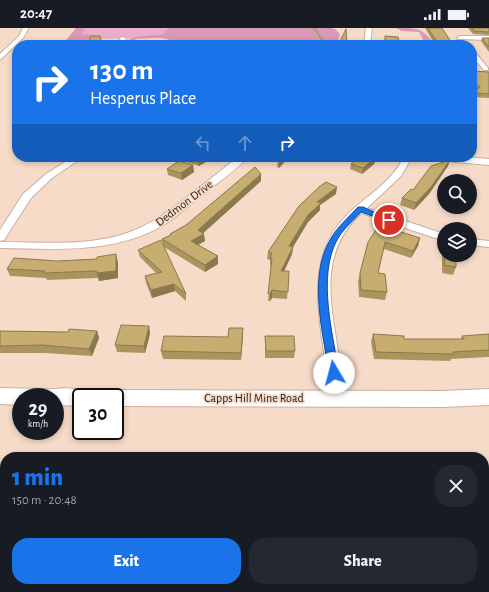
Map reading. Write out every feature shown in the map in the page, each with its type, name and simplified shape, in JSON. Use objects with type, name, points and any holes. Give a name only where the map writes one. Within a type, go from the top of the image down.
[{"type":"street","points":[[18,40],[26,28]]},
{"type":"street","points":[[368,40],[369,28]]},
{"type":"street","points":[[456,32],[460,38],[489,38]]},
{"type":"street","points":[[0,58],[12,46]]},
{"type":"street","points":[[0,49],[9,49]]},
{"type":"street","points":[[477,59],[484,69]]},
{"type":"street","points":[[477,161],[489,162]]},
{"type":"street","points":[[0,238],[27,196],[49,176],[71,162]]},
{"type":"street","name":"Dedmon Drive","points":[[0,245],[82,244],[103,242],[133,234],[153,226],[170,216],[237,162]]},
{"type":"street","points":[[338,399],[324,304],[323,275],[328,254],[333,241],[349,219],[396,175],[406,162]]},
{"type":"street","points":[[360,209],[437,236]]},
{"type":"street","points":[[477,243],[489,244]]},
{"type":"street","points":[[0,396],[12,396]]},
{"type":"street","name":"Capps Hill Mine Road","points":[[124,398],[443,399],[489,397]]},
{"type":"shaded area","points":[[76,28],[85,28],[81,34],[95,35],[95,38],[87,40],[66,40]]},
{"type":"shaded area","points":[[78,28],[322,28],[321,40],[174,40],[173,38],[69,39]]},
{"type":"shaded area","points":[[170,28],[331,28],[335,29],[340,34],[338,40],[169,40],[164,38],[153,38],[128,40],[137,37],[165,34],[164,32]]},
{"type":"shaded area","points":[[396,28],[420,30],[431,40],[423,40],[419,32],[402,31]]},
{"type":"building","points":[[428,28],[442,28],[450,40],[436,40]]},
{"type":"building","points":[[472,28],[489,28],[489,32],[474,31]]},
{"type":"building","points":[[346,29],[347,40],[340,40]]},
{"type":"building","points":[[91,36],[100,36],[101,40],[89,40]]},
{"type":"building","points":[[385,36],[398,37],[399,40],[385,40]]},
{"type":"building","points":[[482,38],[489,38],[489,47]]},
{"type":"building","points":[[477,71],[489,72],[489,94],[477,93],[477,90],[480,87],[477,85]]},
{"type":"building","points":[[178,162],[193,165],[181,173],[167,169]]},
{"type":"building","points":[[353,162],[370,162],[363,168],[351,164]]},
{"type":"building","points":[[449,162],[440,174],[437,174],[437,178],[431,187],[416,203],[402,198],[411,189],[413,190],[431,166]]},
{"type":"building","points":[[255,167],[261,174],[198,230],[204,234],[191,241],[218,256],[205,265],[162,239],[186,225]]},
{"type":"building","points":[[326,182],[337,187],[317,202],[321,203],[308,215],[289,246],[293,247],[281,271],[289,271],[288,292],[272,290],[270,294],[268,294],[272,258],[270,258],[272,253],[268,252],[299,206]]},
{"type":"building","points":[[379,225],[420,238],[413,251],[385,242],[378,273],[385,274],[387,292],[361,290],[360,273],[368,242]]},
{"type":"building","points":[[161,240],[186,294],[174,284],[151,290],[145,276],[162,272],[138,250]]},
{"type":"building","points":[[116,254],[116,271],[97,273],[97,271],[44,273],[45,271],[7,269],[14,258],[57,261],[97,259],[97,257]]},
{"type":"building","points":[[444,262],[456,262],[456,267],[444,265]]},
{"type":"building","points":[[121,325],[149,326],[144,346],[115,345]]},
{"type":"building","points":[[229,328],[243,328],[241,353],[161,351],[164,336],[228,337]]},
{"type":"building","points":[[69,329],[97,331],[89,349],[42,345],[0,346],[0,331],[68,332]]},
{"type":"building","points":[[373,334],[404,336],[404,339],[464,339],[462,336],[489,334],[489,350],[453,352],[453,354],[376,352]]},
{"type":"building","points":[[265,336],[294,336],[295,351],[266,351]]},
{"type":"waterway","points":[[314,28],[322,40]]},
{"type":"route","points":[[334,373],[323,288],[323,275],[328,254],[333,241],[341,229],[360,209],[389,220]]}]
